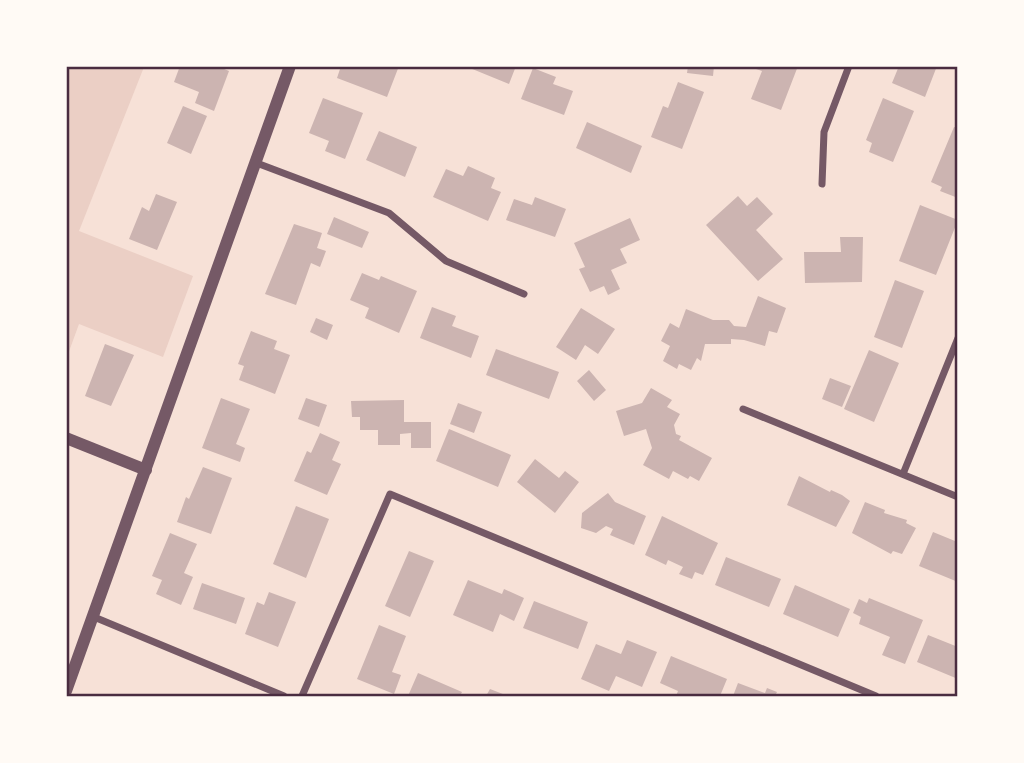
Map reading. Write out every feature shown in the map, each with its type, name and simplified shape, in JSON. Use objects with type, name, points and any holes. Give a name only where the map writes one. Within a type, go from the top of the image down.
[{"type":"street","points":[[66,691],[290,66]]},
{"type":"street","points":[[822,184],[824,132],[849,66]]},
{"type":"street","points":[[254,162],[389,213],[446,261],[524,294]]},
{"type":"street","points":[[903,474],[957,338]]},
{"type":"street","points":[[743,409],[957,497]]},
{"type":"street","points":[[66,438],[146,470]]},
{"type":"street","points":[[302,696],[390,494],[876,696]]},
{"type":"street","points":[[94,617],[284,696]]},
{"type":"shaded area","points":[[67,66],[144,67],[79,231],[193,276],[163,357],[79,324],[67,357]]},
{"type":"building","points":[[180,66],[217,66],[229,71],[214,111],[195,103],[199,92],[174,82]]},
{"type":"building","points":[[341,66],[399,66],[387,97],[337,78]]},
{"type":"building","points":[[465,66],[516,66],[509,84]]},
{"type":"building","points":[[688,66],[714,66],[713,76],[687,73]]},
{"type":"building","points":[[757,66],[798,66],[781,110],[751,99],[762,71],[756,69]]},
{"type":"building","points":[[899,66],[937,66],[925,97],[892,83]]},
{"type":"building","points":[[533,68],[556,77],[553,84],[573,91],[564,115],[521,99]]},
{"type":"building","points":[[678,82],[704,92],[682,149],[651,137],[663,106],[668,108]]},
{"type":"building","points":[[323,98],[363,113],[345,159],[325,151],[329,141],[309,133]]},
{"type":"building","points":[[883,98],[914,111],[893,162],[869,152],[872,143],[866,140]]},
{"type":"building","points":[[183,106],[207,116],[191,154],[167,143]]},
{"type":"building","points":[[587,122],[642,146],[631,173],[576,148]]},
{"type":"building","points":[[954,127],[958,128],[958,198],[940,191],[942,187],[931,182]]},
{"type":"building","points":[[379,131],[417,147],[405,177],[366,160]]},
{"type":"building","points":[[468,166],[495,178],[491,188],[501,192],[488,221],[433,197],[446,169],[463,176]]},
{"type":"building","points":[[156,194],[177,202],[157,250],[129,239],[142,207],[149,211]]},
{"type":"building","points":[[738,196],[747,206],[757,197],[773,214],[756,230],[783,259],[758,281],[706,225]]},
{"type":"building","points":[[535,197],[566,209],[555,237],[506,220],[514,199],[532,205]]},
{"type":"building","points":[[920,205],[958,220],[936,275],[899,261]]},
{"type":"building","points":[[334,217],[369,232],[362,248],[327,234]]},
{"type":"building","points":[[630,218],[640,240],[620,249],[627,263],[611,270],[620,289],[608,295],[604,286],[590,292],[579,269],[585,267],[574,243]]},
{"type":"building","points":[[294,224],[322,233],[317,248],[326,251],[320,267],[311,263],[296,305],[265,294]]},
{"type":"building","points":[[840,237],[863,237],[862,282],[805,283],[804,252],[841,252]]},
{"type":"building","points":[[362,273],[379,280],[381,276],[417,291],[399,333],[365,318],[369,308],[350,300]]},
{"type":"building","points":[[895,280],[924,291],[902,348],[874,337]]},
{"type":"building","points":[[758,296],[786,308],[777,333],[769,331],[765,346],[731,339],[731,344],[705,344],[701,361],[697,358],[691,370],[679,364],[677,369],[663,361],[670,346],[661,341],[670,323],[679,328],[686,309],[713,320],[729,320],[734,326],[746,327]]},
{"type":"building","points":[[432,307],[456,316],[452,326],[479,336],[471,358],[420,338]]},
{"type":"building","points":[[581,308],[615,329],[598,354],[585,345],[576,360],[556,347]]},
{"type":"building","points":[[316,318],[333,325],[327,340],[310,332]]},
{"type":"building","points":[[251,331],[277,341],[274,349],[290,355],[275,394],[239,380],[244,366],[238,364]]},
{"type":"building","points":[[105,344],[134,355],[111,406],[85,396]]},
{"type":"building","points":[[496,349],[559,372],[549,399],[486,375]]},
{"type":"building","points":[[869,350],[899,363],[874,422],[844,409]]},
{"type":"building","points":[[589,370],[606,390],[594,401],[577,381]]},
{"type":"building","points":[[830,378],[851,386],[842,407],[822,399]]},
{"type":"building","points":[[651,388],[672,400],[667,407],[680,414],[674,425],[676,434],[681,436],[679,440],[712,458],[699,481],[673,471],[669,479],[643,465],[652,448],[646,429],[624,436],[616,411],[642,403]]},
{"type":"building","points":[[221,398],[250,409],[236,444],[245,448],[240,462],[202,448]]},
{"type":"building","points":[[306,398],[327,405],[319,427],[298,419]]},
{"type":"building","points":[[404,400],[404,422],[431,422],[431,448],[411,448],[411,433],[400,434],[400,445],[378,445],[378,430],[360,430],[360,417],[352,417],[351,401]]},
{"type":"building","points":[[458,403],[482,412],[474,433],[450,424]]},
{"type":"building","points":[[449,429],[511,455],[498,487],[436,461]]},
{"type":"building","points":[[320,433],[340,442],[332,460],[341,464],[327,495],[294,481],[307,451],[311,453]]},
{"type":"building","points":[[535,459],[559,478],[565,471],[579,482],[555,513],[517,482]]},
{"type":"building","points":[[203,467],[232,478],[211,534],[177,522],[186,497],[189,499]]},
{"type":"building","points":[[799,476],[850,501],[836,527],[787,505]]},
{"type":"building","points":[[608,493],[615,502],[646,516],[634,545],[610,535],[613,529],[606,526],[596,533],[581,528],[582,513]]},
{"type":"building","points":[[865,502],[885,510],[884,513],[907,520],[906,523],[916,528],[902,554],[893,551],[891,554],[852,533]]},
{"type":"building","points":[[296,506],[329,519],[306,578],[273,564]]},
{"type":"building","points":[[662,516],[718,543],[703,575],[695,572],[692,579],[679,574],[683,567],[668,560],[666,565],[645,555]]},
{"type":"building","points":[[933,532],[955,541],[958,582],[919,566]]},
{"type":"building","points":[[170,533],[197,544],[184,573],[193,577],[181,605],[156,594],[162,580],[152,576]]},
{"type":"building","points":[[409,551],[434,561],[410,617],[385,606]]},
{"type":"building","points":[[726,557],[781,579],[769,607],[715,585]]},
{"type":"building","points":[[468,580],[502,594],[504,589],[524,598],[514,621],[500,614],[493,632],[453,615]]},
{"type":"building","points":[[202,583],[245,598],[236,624],[193,609]]},
{"type":"building","points":[[795,585],[850,609],[838,637],[783,614]]},
{"type":"building","points":[[269,592],[296,602],[278,647],[245,634],[257,602],[264,605]]},
{"type":"building","points":[[869,598],[923,620],[905,664],[882,655],[890,637],[859,624],[861,617],[853,613],[859,599],[867,603]]},
{"type":"building","points":[[534,601],[588,622],[578,649],[523,628]]},
{"type":"building","points":[[379,625],[406,636],[392,672],[401,675],[394,694],[357,679]]},
{"type":"building","points":[[928,635],[958,647],[958,679],[917,662]]},
{"type":"building","points":[[627,640],[657,652],[642,687],[616,676],[609,691],[581,679],[596,644],[621,654]]},
{"type":"building","points":[[671,656],[727,679],[720,696],[676,696],[678,691],[660,683]]},
{"type":"building","points":[[418,673],[462,692],[460,696],[408,696]]},
{"type":"building","points":[[738,683],[765,693],[767,688],[777,692],[775,696],[733,696]]},
{"type":"building","points":[[490,689],[508,696],[486,696]]}]
